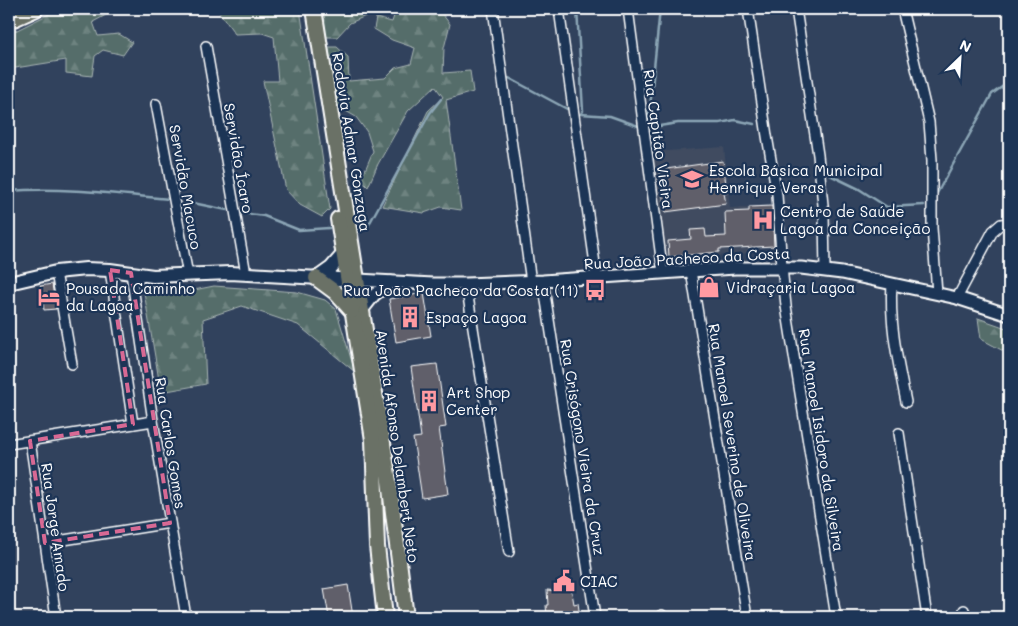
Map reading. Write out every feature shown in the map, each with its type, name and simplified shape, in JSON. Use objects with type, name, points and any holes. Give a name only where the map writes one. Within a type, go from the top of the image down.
[{"type":"main road","points":[[9,22],[36,9]]},
{"type":"main road","name":"Rodovia Admar Gonzaga","points":[[304,9],[344,253],[353,280]]},
{"type":"main road","name":"Rodovia Admar Gonzaga","points":[[314,9],[353,280]]},
{"type":"main road","points":[[316,278],[331,268],[344,253]]},
{"type":"main road","points":[[9,283],[56,272],[86,269],[164,276],[246,274],[353,280]]},
{"type":"main road","points":[[316,278],[358,310]]},
{"type":"main road","name":"Avenida Afonso Delambert Neto","points":[[353,280],[390,489],[406,617]]},
{"type":"main road","name":"Avenida Afonso Delambert Neto","points":[[358,310],[373,440],[377,546],[385,617]]},
{"type":"main road","points":[[377,546],[397,556]]},
{"type":"street","points":[[493,9],[531,282]]},
{"type":"street","points":[[559,9],[596,278]]},
{"type":"street","name":"Rua Capitão Vieira","points":[[628,9],[663,273]]},
{"type":"street","name":"Rua Manoel Isidoro da Silveira","points":[[748,9],[777,195],[782,267],[805,433],[825,539],[836,617]]},
{"type":"street","points":[[796,9],[824,205],[826,271]]},
{"type":"street","points":[[902,9],[929,122],[931,141],[931,209],[937,293]]},
{"type":"street","name":"Servidão Ícaro","points":[[206,46],[246,274]]},
{"type":"street","name":"Servidão Macuco","points":[[156,104],[188,275]]},
{"type":"street","points":[[958,298],[993,231],[1001,224],[1009,223]]},
{"type":"street","name":"Rua João Pacheco da Costa","points":[[353,280],[466,284],[782,267],[826,271],[937,293],[1009,315]]},
{"type":"street","points":[[110,270],[134,424]]},
{"type":"street","name":"Rua Manoel Severino de Oliveira","points":[[691,271],[747,617]]},
{"type":"street","points":[[56,272],[72,364]]},
{"type":"street","name":"Rua Carlos Gomes","points":[[131,273],[153,421],[186,617]]},
{"type":"street","name":"Rua Crisógono Vieira da Cruz","points":[[543,281],[595,617]]},
{"type":"street","points":[[358,310],[391,282]]},
{"type":"street","points":[[466,284],[508,552]]},
{"type":"street","points":[[892,284],[890,306],[892,330],[906,402]]},
{"type":"street","points":[[9,444],[153,421]]},
{"type":"street","points":[[899,434],[927,617]]},
{"type":"street","name":"Rua Jorge Amado","points":[[30,441],[56,617]]},
{"type":"street","points":[[45,543],[170,523]]},
{"type":"highlighted area","points":[[110,270],[131,273],[170,523],[45,543],[30,441],[133,424]]},
{"type":"shaded area","name":"Escola Básica Municipal Henrique Veras","points":[[724,147],[730,208],[748,207],[750,253],[667,259],[653,152]]},
{"type":"green space","points":[[59,9],[117,9],[93,22],[98,36],[119,34],[132,42],[123,55],[103,50],[95,56],[92,76],[66,73],[66,60],[9,69],[9,34]]},
{"type":"green space","points":[[217,9],[300,9],[330,209],[322,217],[300,205],[286,190],[263,81],[278,81],[274,37],[262,33],[235,34]]},
{"type":"green space","points":[[320,9],[373,9],[370,14],[350,23],[337,37],[325,37]]},
{"type":"green space","points":[[389,9],[438,9],[450,24],[444,48],[443,73],[470,71],[473,92],[446,100],[461,210],[441,207],[424,213],[382,206],[428,111],[443,97],[435,86],[408,111],[378,164],[368,187],[361,180],[373,151],[367,132],[356,117],[339,107],[334,97],[328,75],[338,72],[339,64],[330,56],[328,47],[337,47],[348,57],[349,81],[385,78],[395,68],[411,64],[415,48],[392,40],[374,29],[376,18],[392,22],[394,16]]},
{"type":"green space","points":[[214,286],[297,292],[325,300],[336,309],[355,372],[298,325],[242,306],[203,319],[206,384],[161,392],[144,292],[184,292]]},
{"type":"green space","points":[[978,318],[1009,329],[1009,354],[981,339]]},
{"type":"building","points":[[723,161],[727,193],[724,193],[726,204],[665,212],[659,170]]},
{"type":"building","points":[[772,206],[774,246],[719,249],[719,252],[669,257],[668,241],[691,239],[690,230],[705,229],[706,237],[726,236],[725,212],[749,211],[749,207]]},
{"type":"building","name":"Pousada Caminho da Lagoa","points":[[52,284],[56,309],[44,310],[40,286]]},
{"type":"building","name":"Espaço Lagoa","points":[[424,293],[431,336],[396,342],[389,299]]},
{"type":"building","points":[[437,364],[446,427],[439,428],[448,494],[422,498],[413,438],[421,437],[411,367]]},
{"type":"building","points":[[348,585],[353,617],[329,617],[324,589]]},
{"type":"building","points":[[571,587],[574,604],[578,603],[580,617],[547,617],[547,590],[558,591]]},
{"type":"waterway","points":[[577,9],[583,111],[581,114],[610,116],[641,127]]},
{"type":"waterway","points":[[648,127],[660,9]]},
{"type":"waterway","points":[[509,78],[567,109]]},
{"type":"waterway","points":[[935,197],[992,94],[1009,82]]},
{"type":"waterway","points":[[355,228],[368,226],[430,113],[441,99]]},
{"type":"waterway","points":[[647,128],[678,123],[720,123],[735,120],[754,124]]},
{"type":"waterway","points":[[830,175],[859,189],[887,207],[924,205]]},
{"type":"waterway","points":[[9,191],[69,190],[169,199]]},
{"type":"waterway","points":[[193,203],[227,210]]},
{"type":"waterway","points":[[242,213],[264,216],[299,230],[329,228]]},
{"type":"place","name":"Escola Básica Municipal Henrique Veras","points":[[692,179]]},
{"type":"place","name":"Centro de Saúde Lagoa da Conceição","points":[[763,220]]},
{"type":"place","name":"Vidraçaria Lagoa","points":[[709,287]]},
{"type":"place","name":"Rua João Pacheco da Costa (11)","points":[[595,290]]},
{"type":"place","name":"Pousada Caminho da Lagoa","points":[[49,297]]},
{"type":"place","name":"Espaço Lagoa","points":[[410,317]]},
{"type":"place","name":"Art Shop Center","points":[[429,401]]},
{"type":"place","name":"CIAC","points":[[564,581]]}]
